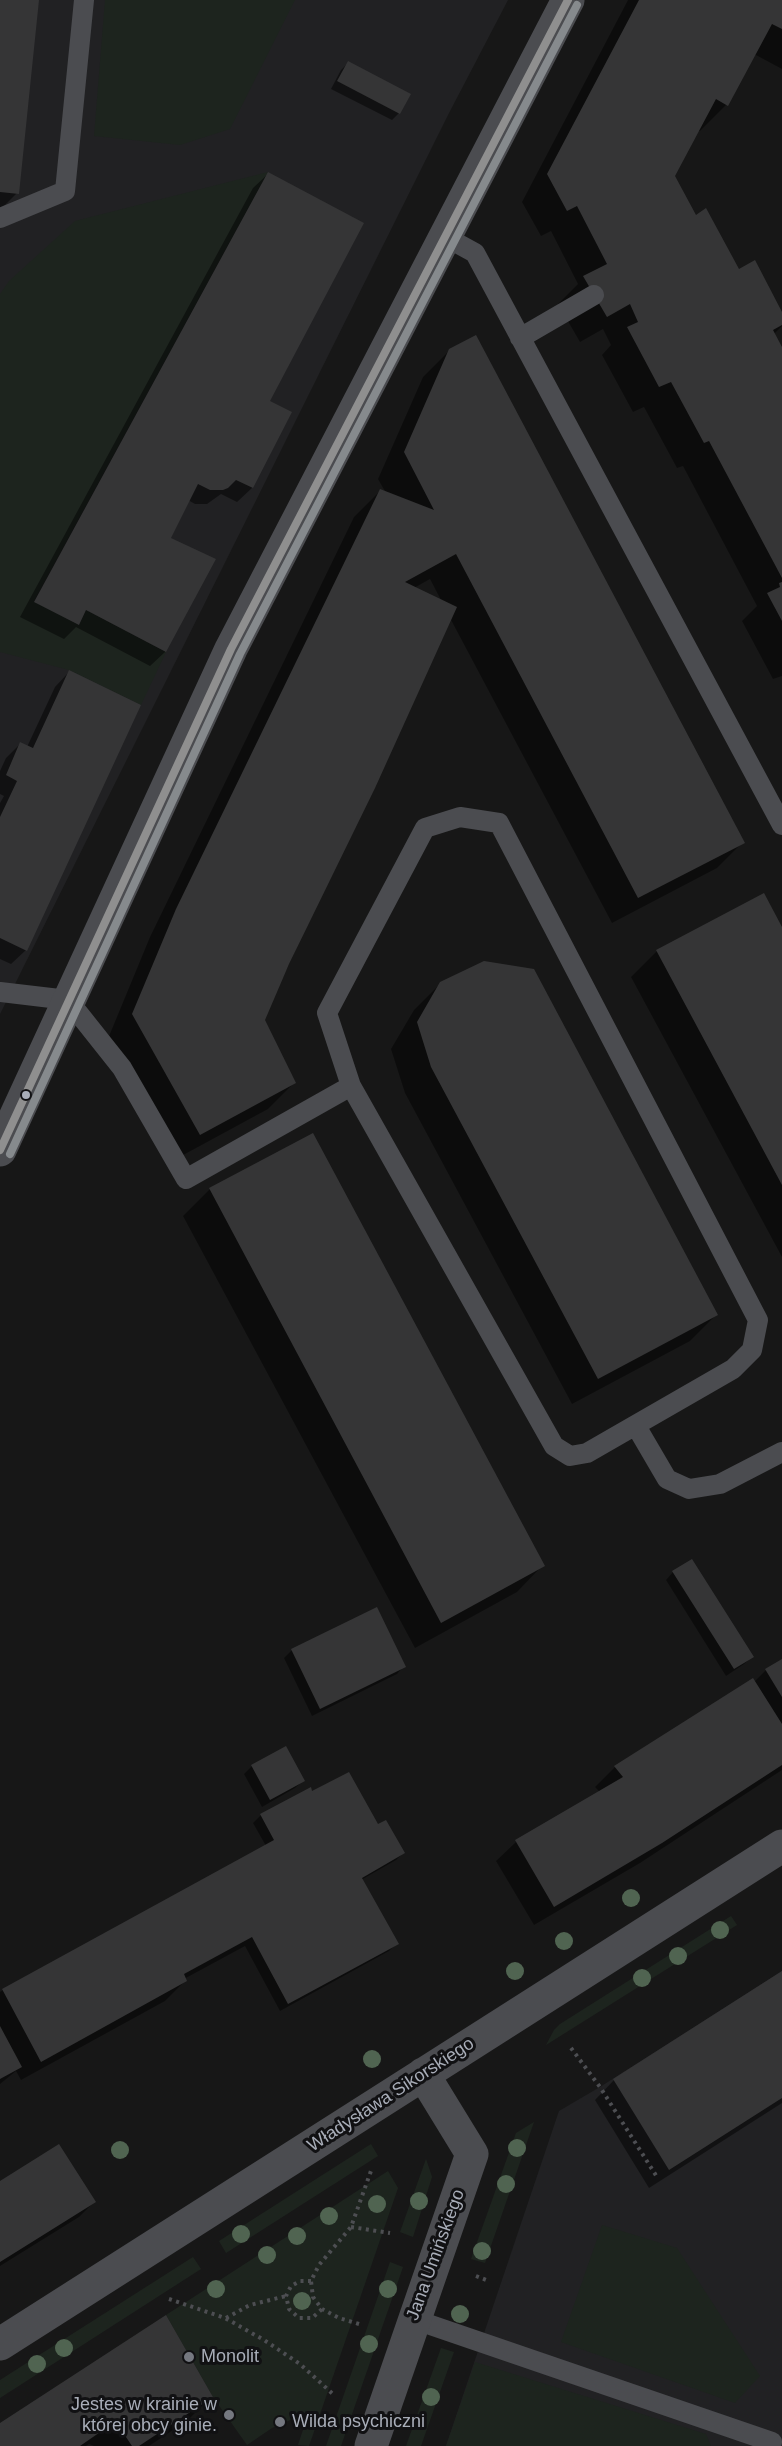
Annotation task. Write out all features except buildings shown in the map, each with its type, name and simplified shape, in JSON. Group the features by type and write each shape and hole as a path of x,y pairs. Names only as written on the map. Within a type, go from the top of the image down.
{"street":[{"path":"0,1150 231,649 568,0"},
{"name":"Władysława Sikorskiego","path":"0,2344 782,1846"},
{"name":"Jana Umińskiego","path":"371,2446 413,2319 472,2154 423,2074"}],"lane":[{"path":"0,218 65,191 84,0"},
{"path":"444,236 475,253 782,825"},
{"path":"520,338 594,295"},
{"path":"460,817 499,823 758,1320 752,1350 733,1369 587,1453 570,1455 554,1446 351,1086 327,1013 425,828 460,817"},
{"path":"0,992 69,1000 122,1068 186,1179 351,1086"},
{"path":"636,1426 667,1479 689,1489 720,1484 782,1452"},
{"path":"413,2319 772,2442"}],"path":[{"path":"571,2048 600,2087 657,2177"},
{"path":"359,2324 339,2318 322,2309 313,2297 311,2281 319,2265 351,2227 372,2168"},
{"path":"351,2227 390,2233"},
{"path":"311,2281 300,2281 291,2286 286,2296 289,2309 299,2318 312,2318 322,2309"},
{"path":"225,2318 250,2305 286,2296"},
{"path":"169,2300 225,2318 264,2340 300,2364 334,2395"}],"shaded area":[{"path":"0,0 508,0 449,113 0,1014"},
{"path":"105,0 295,0 230,129 180,145 94,136"},
{"path":"268,172 34,601 79,625 86,610 166,652 141,705 69,670 0,652 0,294 9,281 75,221"},
{"path":"731,1916 737,1925 546,2045 560,2024"},
{"path":"782,1971 782,2446 446,2446 559,2111"},
{"path":"534,2122 485,2263 471,2259 516,2133"},
{"path":"371,2144 378,2156 226,2253 219,2241"},
{"path":"426,2159 432,2177 413,2237 400,2232"},
{"path":"388,2171 398,2188 309,2446 298,2445 309,2412 272,2428 247,2445 213,2397 166,2315"},
{"path":"602,2225 677,2248 760,2376 735,2403 561,2342"},
{"path":"193,2257 201,2269 0,2398 0,2380"},
{"path":"390,2262 403,2267 341,2446 326,2446"},
{"path":"441,2348 454,2352 421,2446 406,2446"},
{"path":"475,2362 706,2434 711,2446 446,2446"}],"transit line":[{"path":"0,1150 231,649 568,0"},
{"path":"10,1154 240,654 577,5"}],"place":[{"name":"Monolit","path":"189,2357"},
{"name":"Jestes w krainie w której obcy ginie.","path":"229,2415"},
{"name":"Wilda psychiczni","path":"280,2422"}]}
